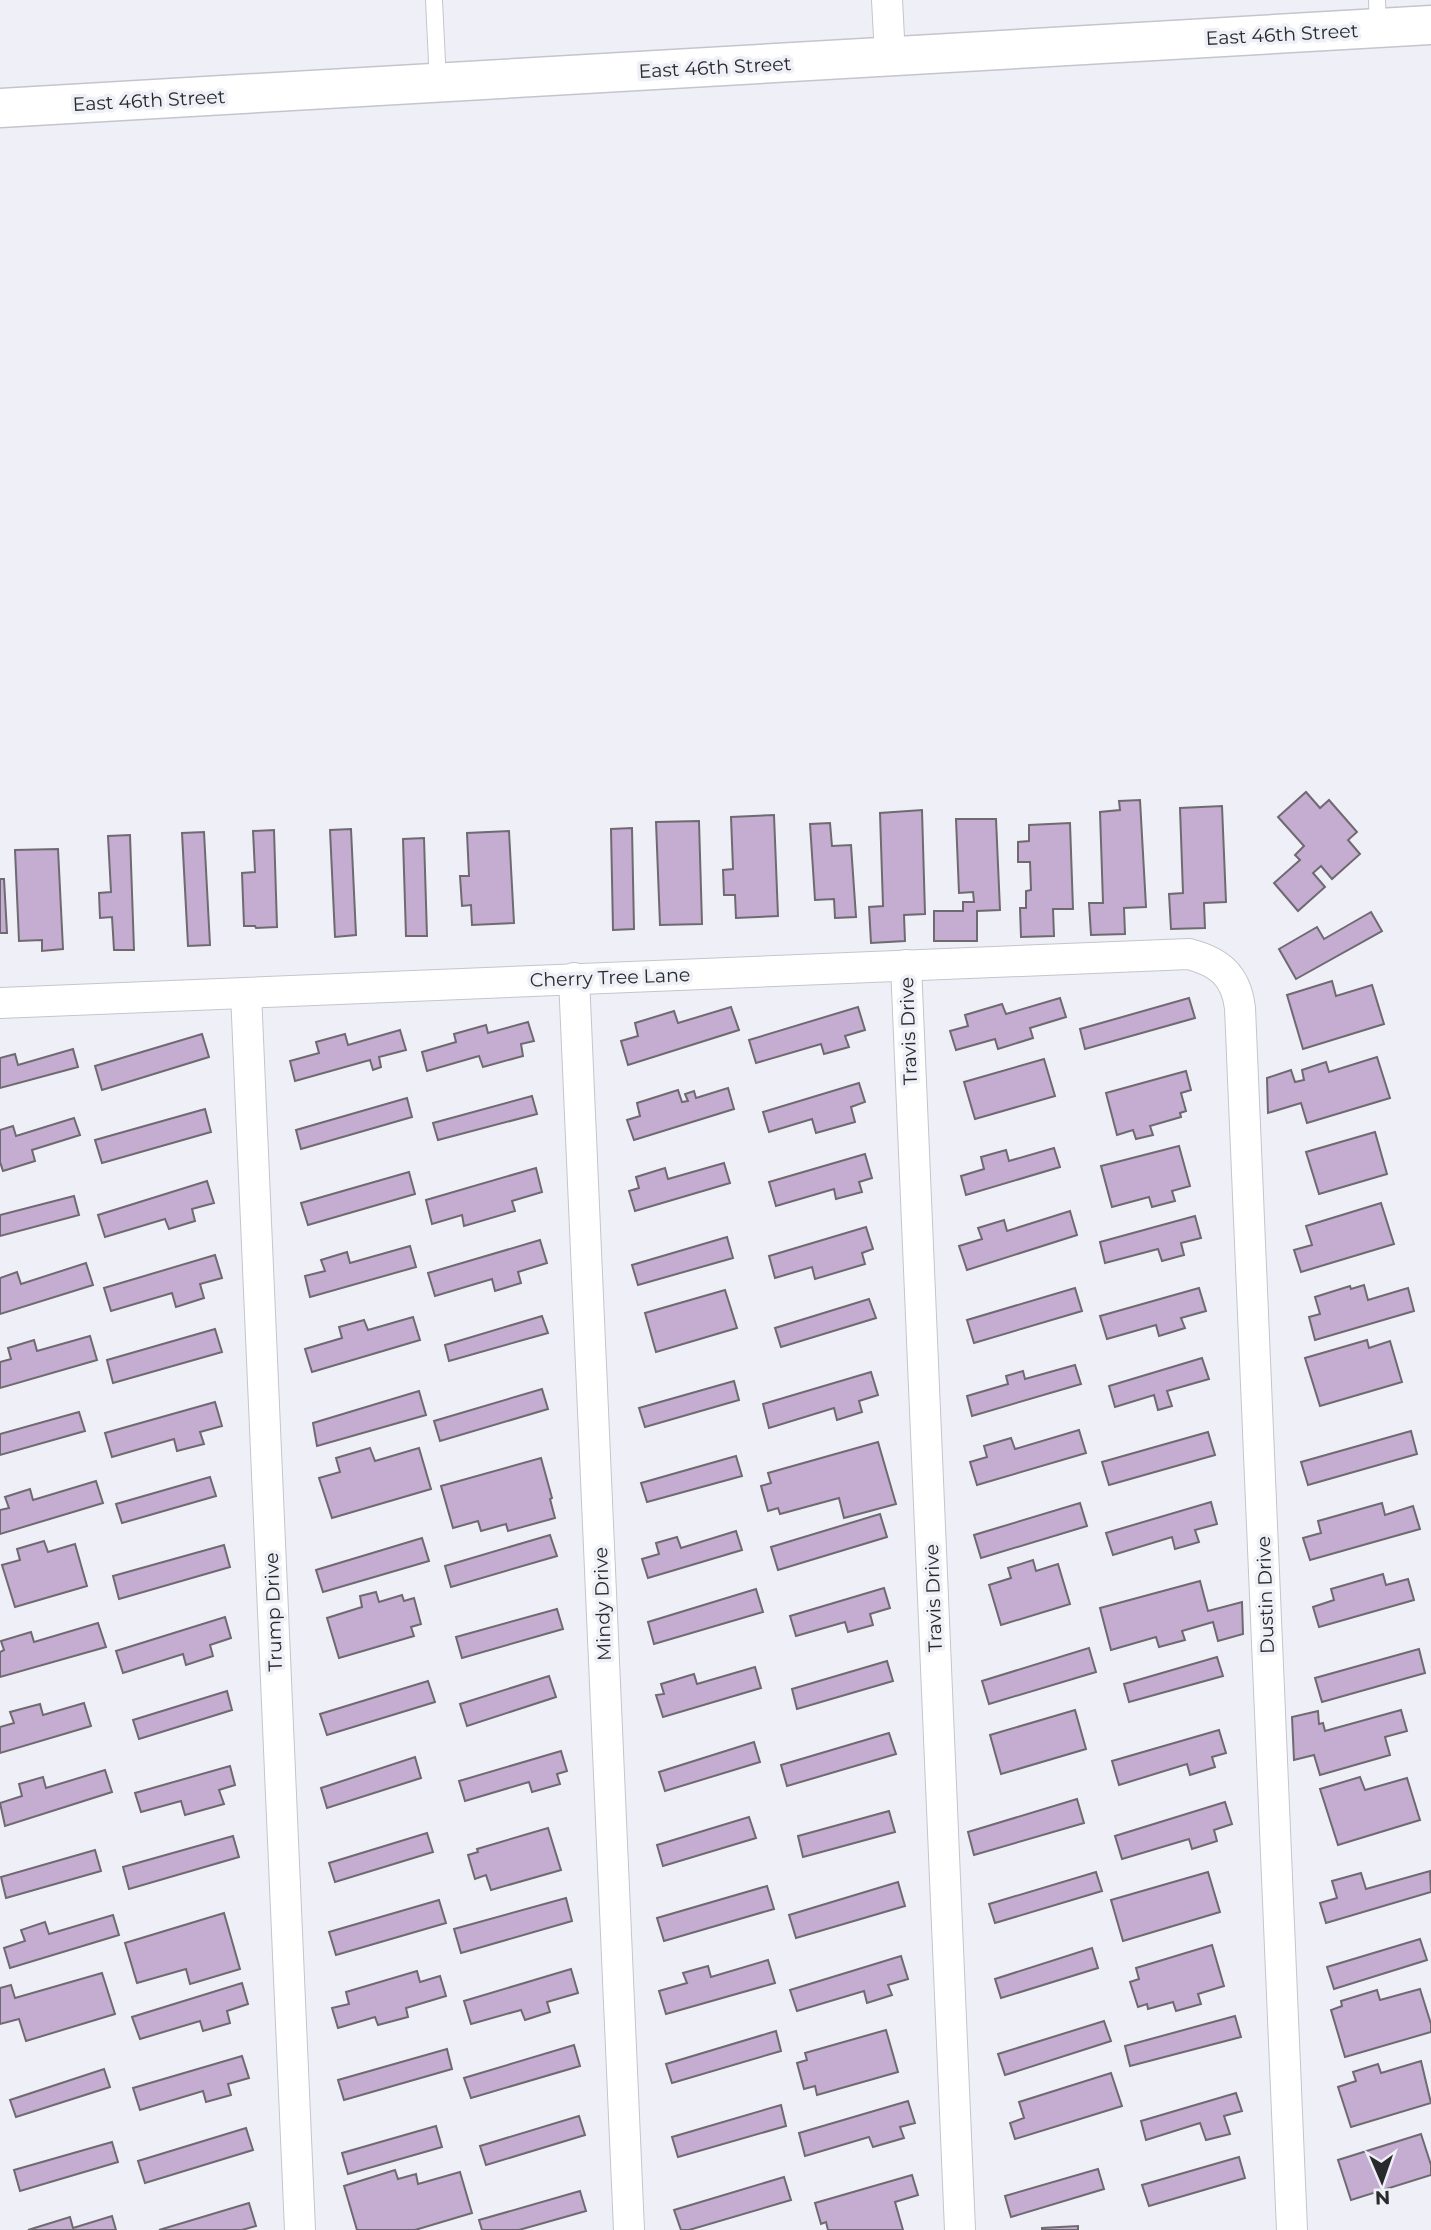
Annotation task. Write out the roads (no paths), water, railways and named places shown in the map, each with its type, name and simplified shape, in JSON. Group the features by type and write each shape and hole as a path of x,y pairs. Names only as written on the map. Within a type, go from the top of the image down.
{"street":[{"path":"887,0 890,57"},
{"name":"East 46th Street","path":"0,108 890,57 1378,14 1431,25"},
{"name":"Cherry Tree Lane","path":"0,1003 1189,954 1219,965"},
{"name":"Travis Drive","path":"906,965 960,2230"},
{"name":"Dustin Drive","path":"1219,965 1233,984 1240,1008 1292,2230"},
{"name":"Mindy Drive","path":"574,978 629,2230"},
{"name":"Trump Drive","path":"246,993 300,2230"}],"lane":[{"path":"434,0 438,83"}]}
